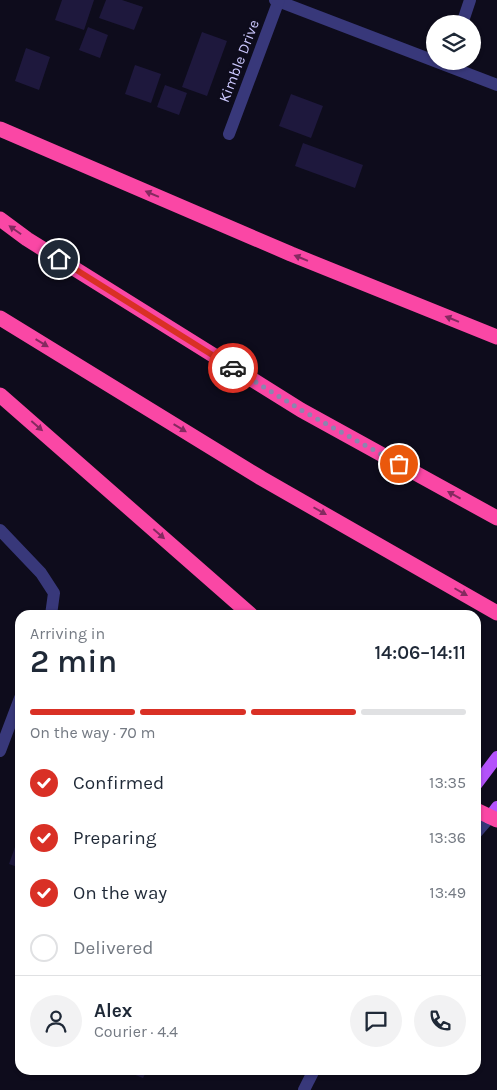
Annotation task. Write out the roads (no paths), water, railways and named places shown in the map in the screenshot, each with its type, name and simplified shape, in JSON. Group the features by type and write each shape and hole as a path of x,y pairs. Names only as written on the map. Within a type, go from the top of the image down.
{"highway":[{"path":"0,129 291,254 497,337"},
{"path":"0,219 27,239 301,410 497,518"},
{"path":"0,318 261,478 497,613"},
{"path":"0,395 245,610"}],"main road":[{"path":"481,778 497,757"}],"street":[{"path":"278,0 426,56"},
{"name":"Kimble Drive","path":"230,134 278,0"},
{"path":"465,15 470,0"},
{"path":"461,70 497,85"},
{"path":"0,530 42,572 54,593 52,610"},
{"path":"0,750 15,711"},
{"path":"481,826 490,814"},
{"path":"304,1090 312,1075"}]}
